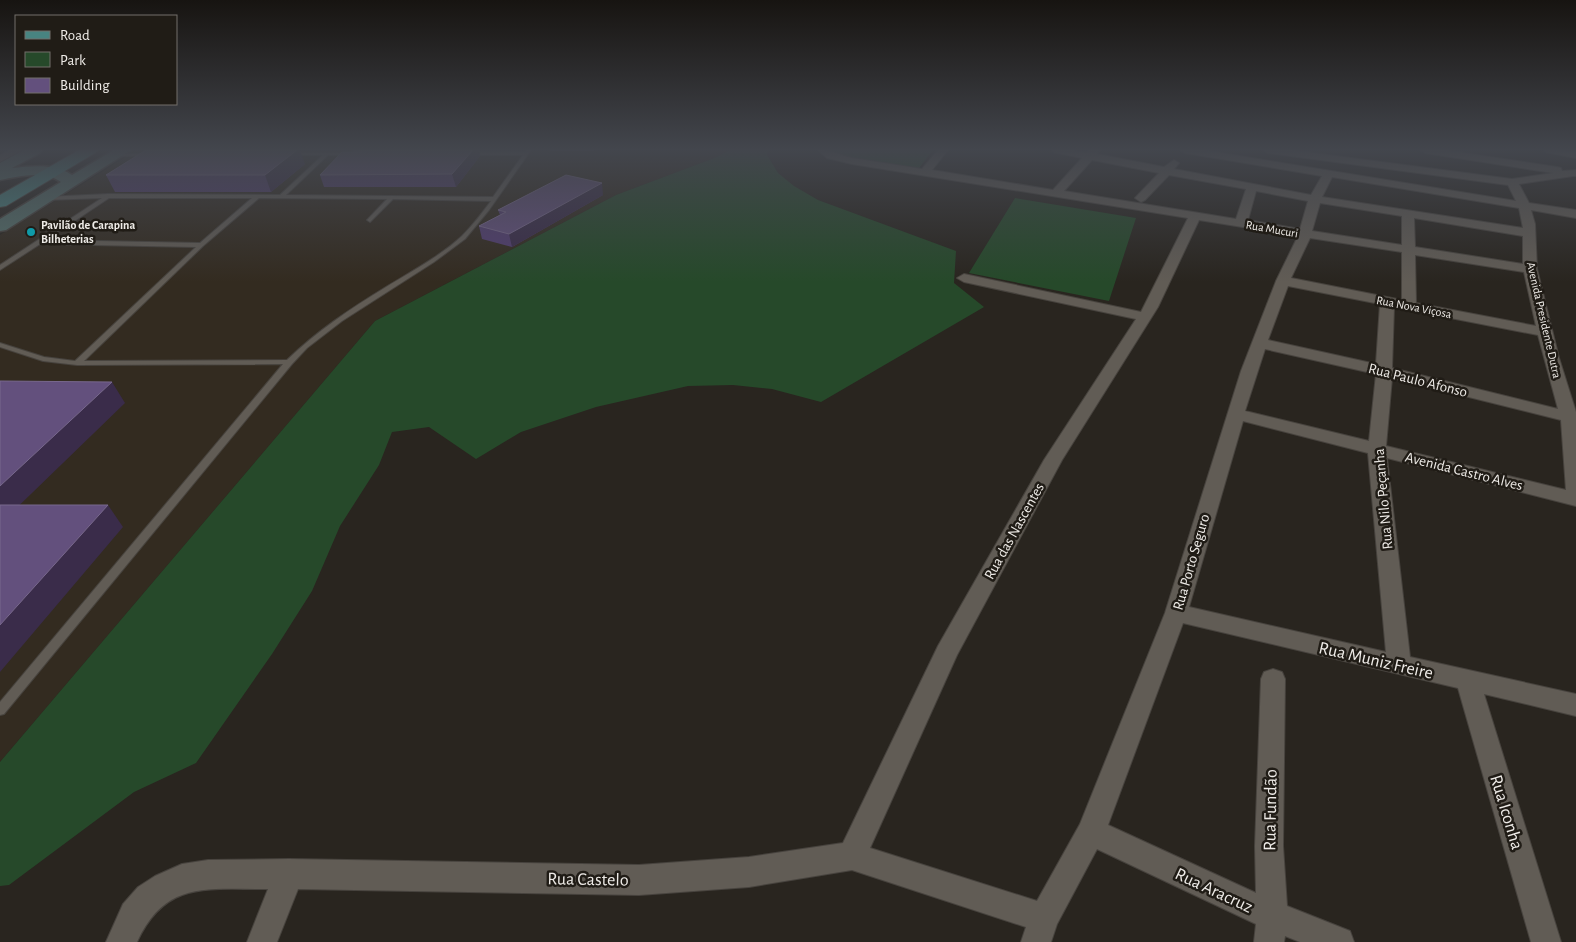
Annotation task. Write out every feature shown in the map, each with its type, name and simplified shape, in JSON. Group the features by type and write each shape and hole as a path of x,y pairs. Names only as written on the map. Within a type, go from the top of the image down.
{"main road":[{"path":"0,202 14,194"}],"street":[{"path":"0,226 53,194"},
{"name":"Rua Mucuri","path":"1068,194 1530,269"},
{"path":"1141,198 1145,194"},
{"path":"1241,223 1250,194"},
{"path":"1289,194 1408,215 1528,233"},
{"name":"Rua Porto Seguro","path":"1040,930 1091,832 1176,613 1259,343 1283,281 1306,234 1318,194"},
{"path":"1450,194 1576,214"},
{"name":"Avenida Presidente Dutra","path":"1518,194 1524,206 1528,224 1530,269 1545,332 1572,418 1576,491"},
{"path":"1408,215 1409,306"},
{"name":"Rua das Nascentes","path":"852,856 946,653 1053,460 1145,317 1195,216"},
{"path":"964,278 1145,317"},
{"name":"Rua Nova Viçosa","path":"1283,281 1545,332"},
{"name":"Rua Nilo Peçanha","path":"1387,302 1384,371 1377,449 1399,665"},
{"name":"Rua Paulo Afonso","path":"1259,343 1384,371 1572,418"},
{"name":"Avenida Castro Alves","path":"1236,414 1576,499"},
{"name":"Rua Muniz Freire","path":"1176,613 1468,682 1576,705"},
{"name":"Rua Fundão","path":"1271,929 1268,846 1273,678"},
{"name":"Rua Iconha","path":"1468,682 1546,942"},
{"name":"Rua Aracruz","path":"1091,832 1271,929 1339,942"},
{"name":"Rua Castelo","path":"134,914 149,898 165,886 182,879 208,875 290,874 640,880 749,872 852,856 1040,930"},
{"path":"262,942 290,874"},
{"path":"121,942 134,914"}],"lane":[{"path":"0,710 306,344 334,323 406,279 462,239 479,221 499,194"},
{"path":"0,268 108,196"},
{"path":"46,198 282,196 495,199"},
{"path":"77,363 201,245 257,197"},
{"path":"370,220 392,197"},
{"path":"39,242 201,245"},
{"path":"0,344 43,358 77,363 289,362"}],"shaded area":[{"path":"66,194 619,194 375,321 0,762 0,235"}],"green space":[{"path":"808,194 818,200 956,251 954,283 984,307 821,402 772,389 733,385 688,386 596,407 521,432 476,459 429,427 392,432 379,465 340,526 312,591 272,654 196,763 134,792 9,885 0,886 0,762 375,321 616,195"},
{"path":"1015,198 1136,218 1109,301 969,273"}],"building":[{"path":"529,194 582,194 509,234 479,226 506,212 498,210"},
{"path":"0,381 112,382 0,486"},
{"path":"0,505 108,505 0,625"}],"place":[{"name":"Pavilão de Carapina Bilheterias","path":"31,232"}]}
